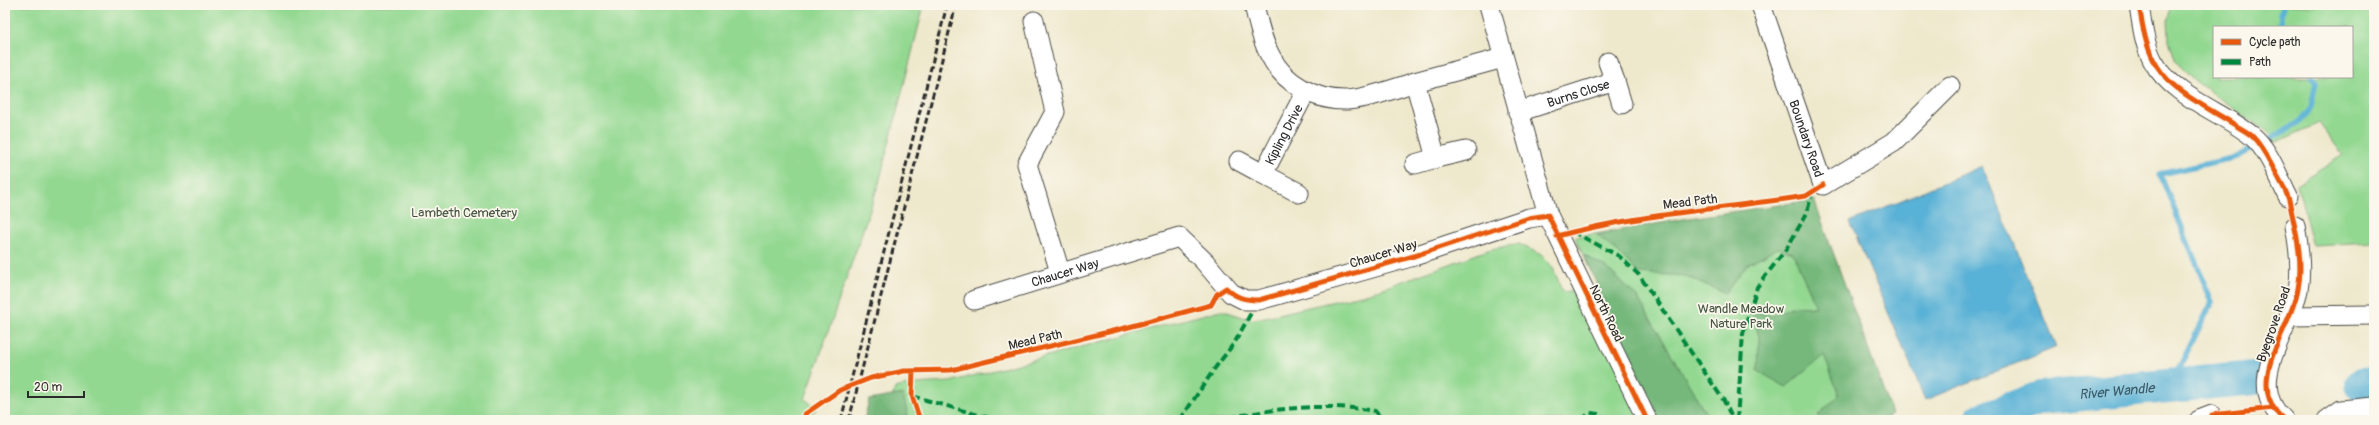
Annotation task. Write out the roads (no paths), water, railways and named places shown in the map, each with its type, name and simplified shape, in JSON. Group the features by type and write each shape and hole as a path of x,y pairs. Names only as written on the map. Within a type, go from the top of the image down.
{"street":[{"name":"Kipling Drive","path":"1254,5 1271,58 1285,77 1306,91 1327,98 1346,100 1503,58"},
{"name":"North Road","path":"1489,5 1548,215 1647,420"},
{"name":"Boundary Road","path":"1761,5 1824,185 1894,142 1950,86"},
{"path":"2139,5 2146,42 2154,61 2162,74 2178,88 2253,137 2266,154 2288,196"},
{"path":"1034,21 1055,112 1027,164 1060,272"},
{"path":"1608,62 1615,81"},
{"name":"Burns Close","path":"1518,112 1615,81 1622,104"},
{"path":"1415,82 1436,158"},
{"name":"Kipling Drive","path":"1238,161 1263,174 1306,91"},
{"path":"1415,164 1466,151"},
{"path":"1263,174 1300,193"},
{"name":"Chaucer Way","path":"974,300 1060,272 1179,237 1204,261 1235,296 1245,300 1259,300 1414,256 1530,218 1548,215"},
{"name":"Byegrove Road","path":"2284,420 2273,408 2269,400 2267,383 2271,360 2290,316 2298,289 2300,265 2295,226"},
{"path":"2290,316 2374,314"},
{"path":"2327,420 2341,410 2374,407"}],"water":[{"path":"1982,166 2057,347 1925,400 1850,222"}],"waterway":[{"path":"2281,26 2281,14 2285,5"},
{"path":"2171,384 2212,302 2160,174 2237,157 2282,133 2300,121 2311,107 2316,83 2313,78"},
{"name":"River Wandle","path":"1981,420 2040,398 2255,378"},
{"name":"River Wandle","path":"2362,385 2374,384"}],"railway":[{"path":"841,420 947,5"},
{"path":"849,420 956,5"}],"park label":[{"name":"Lambeth Cemetery","path":"464,212"},
{"name":"Wandle Meadow Nature Park","path":"1741,316"}]}
